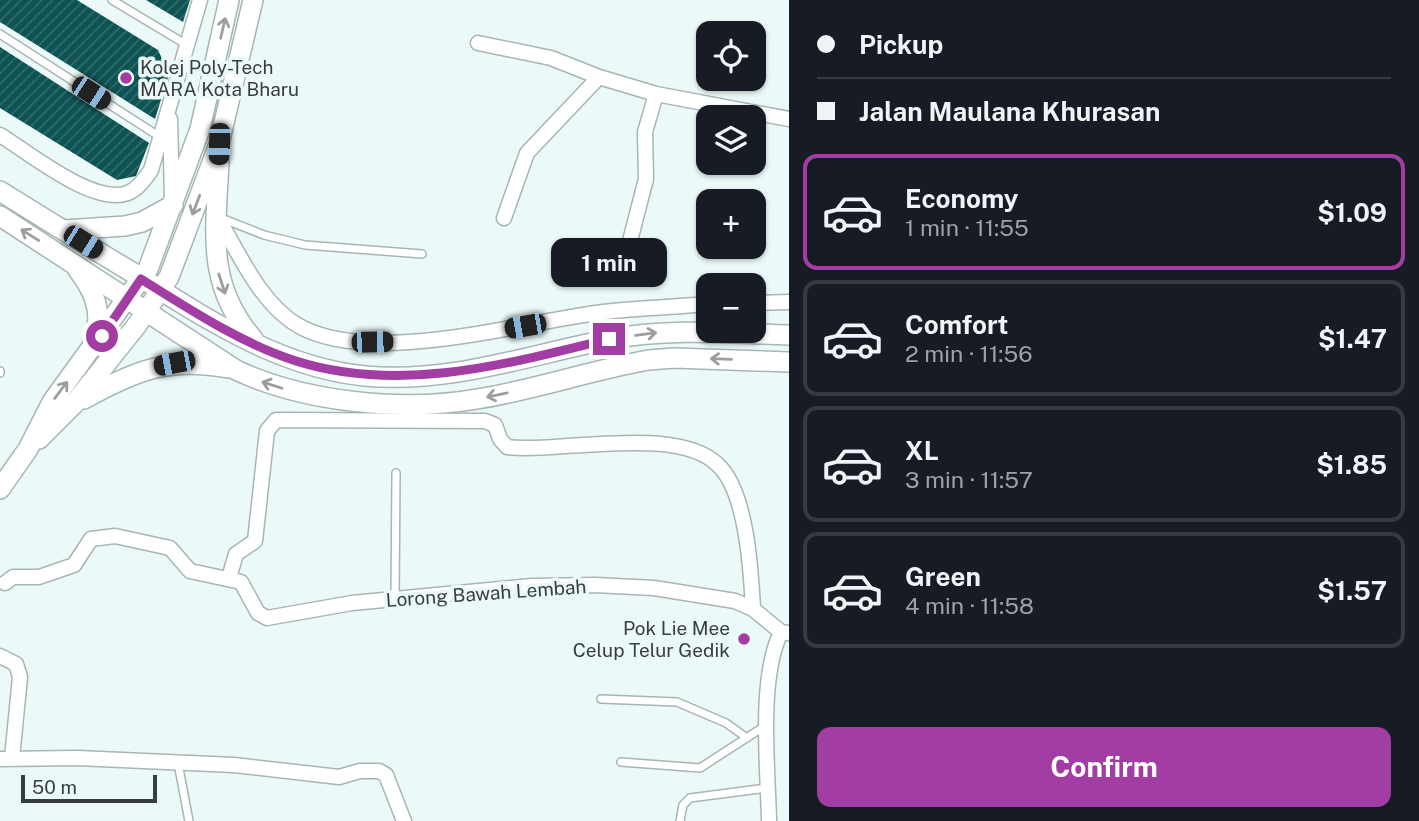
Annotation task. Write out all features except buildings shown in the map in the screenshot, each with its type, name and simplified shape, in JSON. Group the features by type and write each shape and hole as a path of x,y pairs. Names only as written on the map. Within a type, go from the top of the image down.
{"street":[{"path":"0,135 89,190 110,196 128,193 141,184 151,170 200,0"},
{"path":"0,489 28,449 52,402 88,356 141,279 173,205 200,129 229,0"},
{"path":"28,449 74,404 148,309 169,277 219,144 253,0"},
{"path":"478,43 551,58 598,77 656,94 789,119"},
{"path":"504,218 527,153 598,77"},
{"path":"623,268 646,178 645,132 656,94"},
{"path":"169,107 173,205"},
{"path":"219,144 215,251 219,279 229,306 259,346"},
{"path":"0,191 141,279 259,346 329,370 397,377 489,367 609,339 657,332 789,335"},
{"path":"64,230 125,226 142,222 173,205"},
{"path":"0,216 148,309 236,370"},
{"path":"217,216 273,303 299,326 334,338 372,342 475,336 601,313 696,305"},
{"path":"70,260 88,284 98,311 99,324 88,356"},
{"path":"766,303 789,302"},
{"path":"74,404 120,379 149,368 174,363 201,363 236,370 294,392 392,403 474,400 616,366 674,358 789,362"},
{"path":"5,583 13,577 38,577 74,565 87,543 103,535 166,547 174,551 190,571 229,578 236,555 251,545 256,536 267,431 271,422 281,419 316,418 485,421 495,425 500,439 508,447 654,443 703,454 719,465 733,488 746,538 753,609"},
{"name":"Lorong Bawah Lembah","path":"229,578 244,586 258,613 267,618 352,603 532,586 595,584 705,594 735,601 753,609 785,633"},
{"path":"769,821 770,661 785,633"},
{"path":"0,656 16,664 20,677 6,759 234,765 339,777 360,771 379,771 386,775 404,821"}],"lane":[{"path":"112,0 188,45"},
{"path":"0,34 160,137"},
{"path":"217,216 264,235 305,245 422,254"},
{"path":"395,600 396,473"},
{"path":"601,699 677,702 726,723 747,738"},
{"path":"621,762 697,769 768,725"},
{"path":"178,763 189,821"},
{"path":"680,821 683,805 690,798 768,787"}],"place":[{"name":"Kolej Poly-Tech MARA Kota Bharu","path":"126,78"},
{"name":"Pok Lie Mee Celup Telur Gedik","path":"744,639"}],"route":[{"path":"102,336 141,279 259,346 294,361 364,376 397,377 477,369 609,339"}]}
